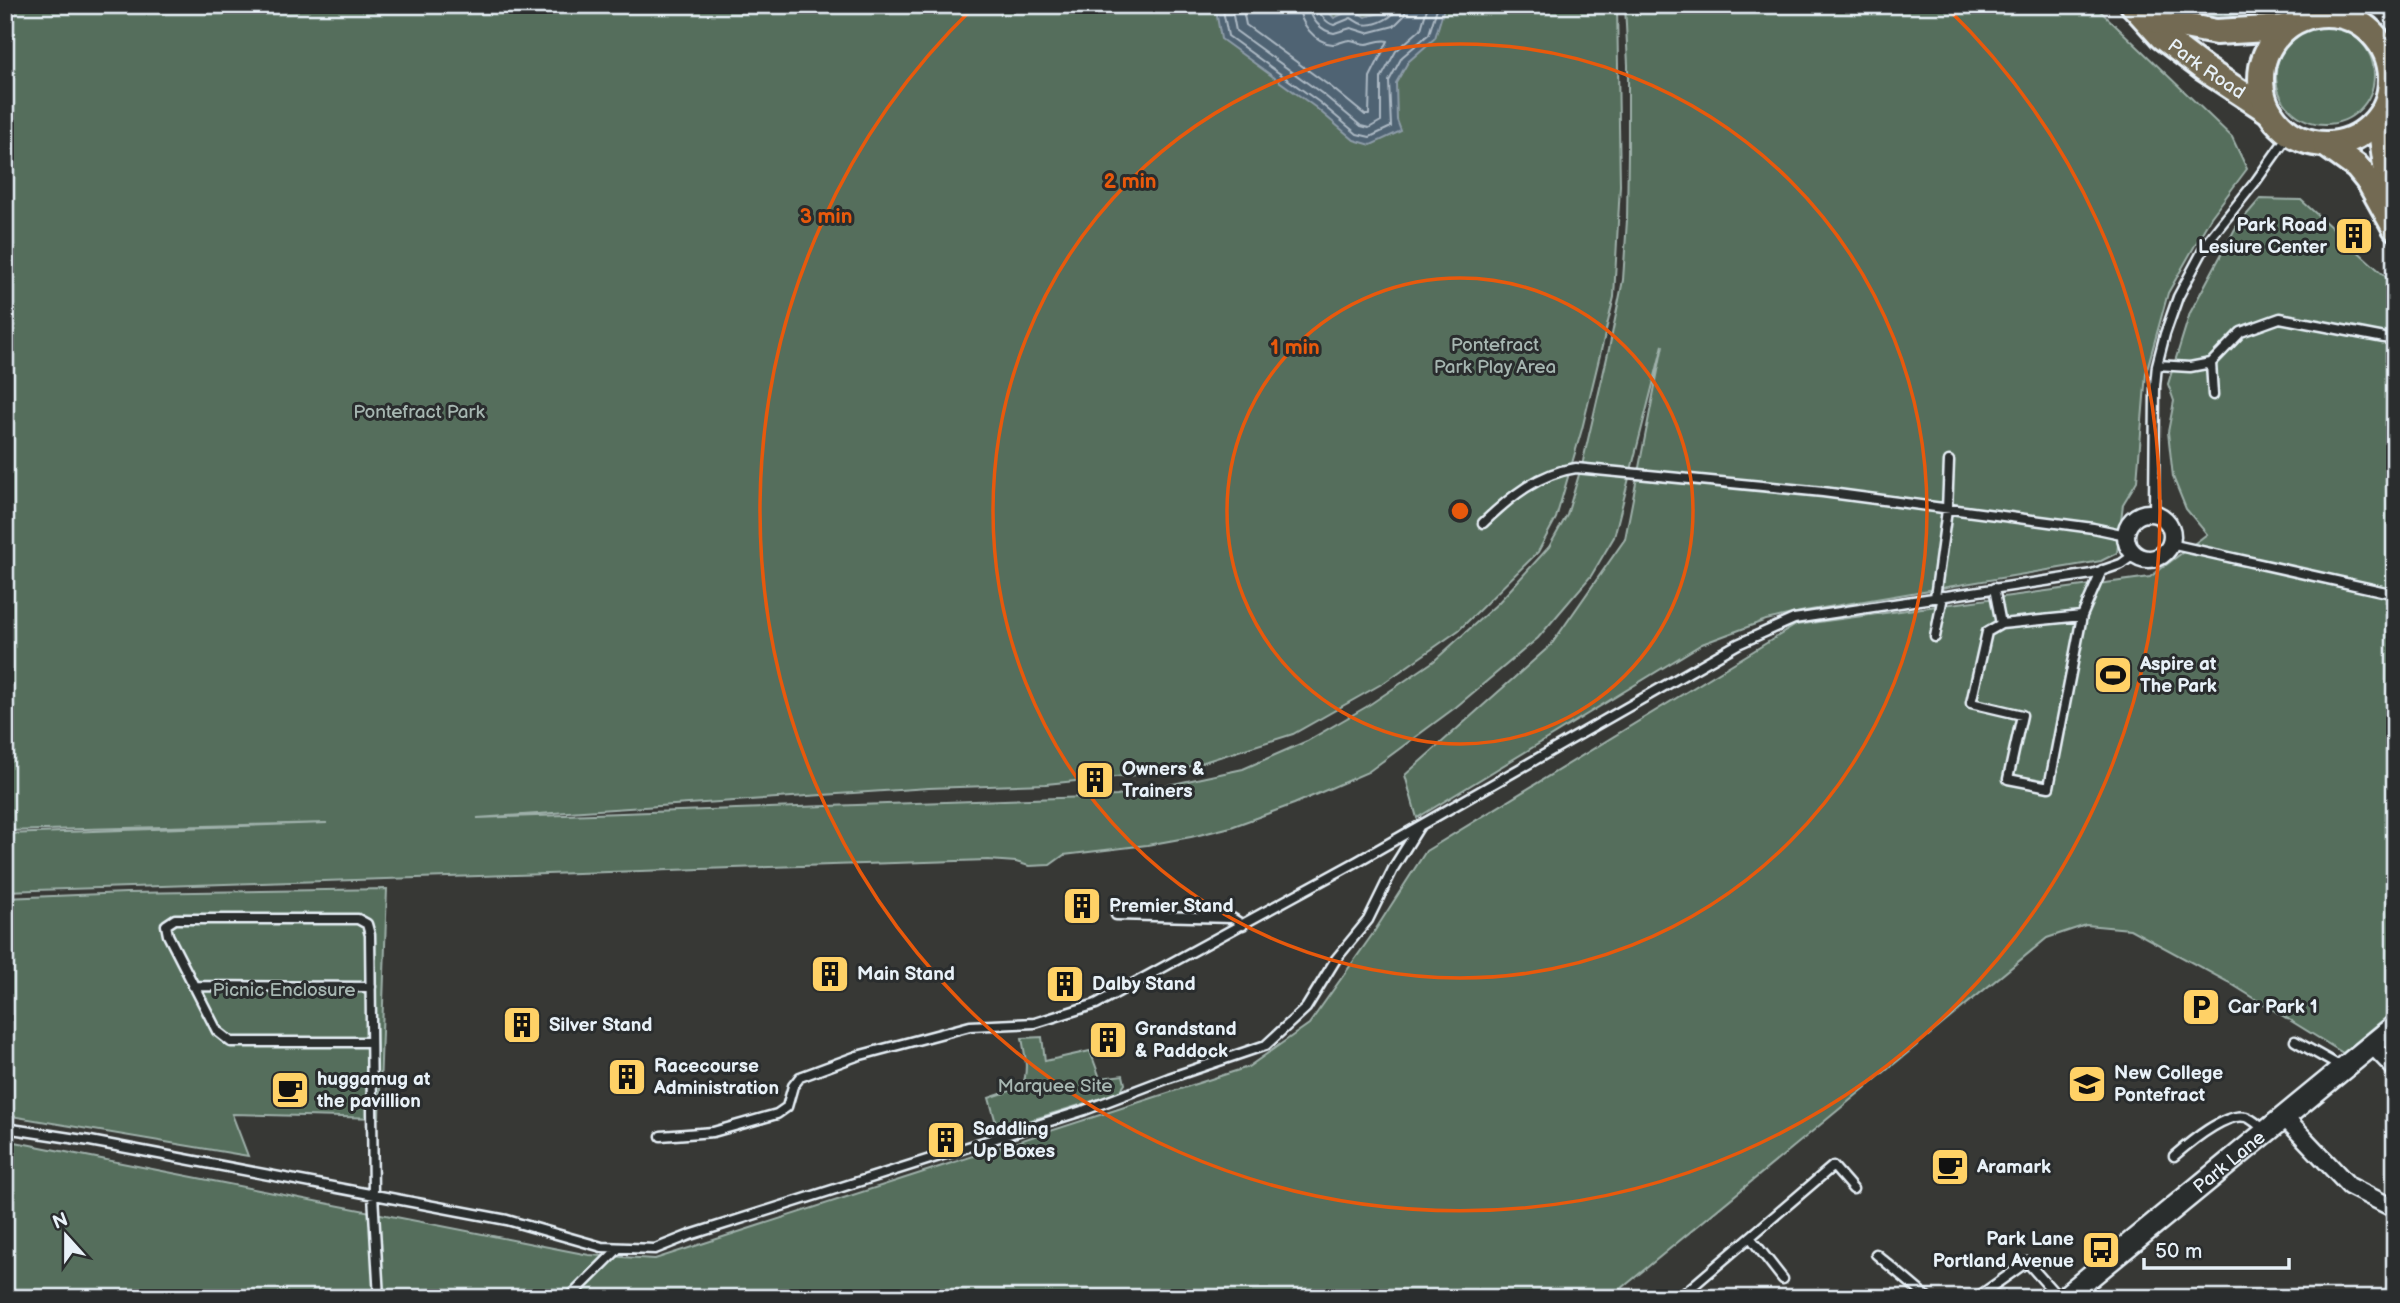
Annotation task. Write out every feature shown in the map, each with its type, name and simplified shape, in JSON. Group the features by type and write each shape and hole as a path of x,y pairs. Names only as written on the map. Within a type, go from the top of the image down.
{"main road":[{"name":"Park Road","path":"2140,12 2216,32 2314,15 2346,17 2358,14 2387,43 2389,95 2382,138 2395,220"},
{"name":"Park Road","path":"2140,12 2162,37 2270,112 2290,133 2325,144 2357,167 2370,183 2395,228"},
{"name":"Park Road","path":"2270,112 2261,83 2262,67 2270,46 2298,18"},
{"path":"2325,144 2358,135 2375,122 2389,95"},
{"name":"Park Lane","path":"2061,1298 2395,1026"}],"street":[{"path":"2154,513 2167,522 2172,537 2166,550 2155,558 2134,554 2126,535 2132,520 2138,515 2154,513"},
{"path":"2372,1045 2395,1069"},
{"path":"2284,1117 2349,1186 2395,1209"}],"lane":[{"path":"2154,513 2153,422 2157,365 2178,297 2208,241 2290,133"},
{"path":"2157,365 2190,367 2211,363 2241,332 2280,318 2395,340"},
{"path":"2211,363 2213,395"},
{"path":"1935,637 1949,461"},
{"path":"1483,523 1503,504 1531,484 1556,470 1576,468 1823,492 2093,528 2126,535"},
{"path":"2170,544 2395,594"},
{"path":"661,1136 713,1132 777,1114 787,1107 793,1086 800,1077 857,1056 951,1030 1000,1023 1035,1023 1096,1004 1243,925 1738,644 1794,619 2102,570 2121,564 2134,554"},
{"path":"2082,616 2001,624 1987,632 1971,703 2022,715 2008,779 2049,787 2082,616 2102,570"},
{"path":"1994,588 2001,624"},
{"path":"5,1128 508,1220 602,1247 655,1249 690,1234 1085,1110 1266,1045 1306,1008 1336,959 1368,920 1394,867 1421,825"},
{"path":"1116,915 1232,918 1243,925"},
{"path":"371,1042 231,1042 216,1031 167,934 166,925 175,919 358,919 367,925 370,935 373,1195 379,1298"},
{"path":"193,986 371,987"},
{"path":"2295,1041 2344,1069"},
{"path":"2174,1156 2195,1138 2234,1116 2249,1117 2267,1132"},
{"path":"1679,1298 1833,1167 1853,1189"},
{"path":"1750,1237 1783,1279"},
{"path":"569,1298 619,1248"},
{"path":"1876,1254 1928,1298"},
{"path":"1976,1298 2027,1262 2061,1298"}],"green space":[{"name":"Pontefract Park","path":"5,5 1617,5 1620,185 1614,297 1582,429 1556,518 1538,552 1459,630 1385,682 1293,734 1175,771 1046,784 929,788 477,818 1117,796 1243,769 1307,741 1366,707 1434,661 1498,603 1549,547 1567,515 1583,461 1623,280 1628,152 1625,5 2094,5 2232,137 2247,169 2211,217 2168,293 2146,373 2137,481 2123,504 2117,553 2101,561 1805,611 1766,620 1702,644 1417,818 1405,775 1551,645 1625,539 1663,345 1614,537 1591,576 1538,638 1456,707 1368,772 1294,804 1231,827 1147,845 1064,855 1050,865 1029,866 988,860 5,891 5,834 327,823 5,831"},
{"path":"2176,5 2268,5 2222,16 2198,13"},
{"path":"2325,26 2344,30 2359,41 2370,56 2374,75 2370,94 2359,109 2344,120 2325,124 2306,120 2291,109 2280,94 2276,75 2280,56 2291,41 2306,30"},
{"path":"2260,199 2301,200 2395,285 2395,1010 2343,1053 2228,982 2130,929 2086,925 2047,938 1610,1298 5,1298 5,1140 589,1255 655,1259 1248,1067 1309,1024 1372,935 1426,851 1796,625 2150,577 2207,534 2186,509 2173,477 2168,432 2174,401 2168,384 2190,313 2236,227"},
{"name":"Picnic Enclosure","path":"387,889 379,1118 232,1114 248,1156 5,1115 5,898 126,893"},
{"name":"Marquee Site","path":"1042,1037 1045,1061 1090,1051 1100,1078 1123,1075 1125,1084 1119,1093 998,1130 989,1098 1022,1087 1026,1069 1022,1038"}],"water":[{"path":"1215,5 1323,5 1334,18 1353,9 1365,17 1387,11 1394,5 1445,5 1435,38 1408,62 1396,83 1397,120 1401,131 1371,145 1354,140 1315,107 1221,39"}],"place":[{"name":"Park Road Lesiure Center","path":"2354,236"},
{"name":"Aspire at The Park","path":"2113,675"},
{"name":"Owners & Trainers","path":"1095,780"},
{"name":"Premier Stand","path":"1082,906"},
{"name":"Main Stand","path":"830,974"},
{"name":"Dalby Stand","path":"1065,984"},
{"name":"Car Park 1","path":"2201,1007"},
{"name":"Silver Stand","path":"522,1025"},
{"name":"Grandstand & Paddock","path":"1108,1040"},
{"name":"Racecourse Administration","path":"627,1077"},
{"name":"New College Pontefract","path":"2087,1084"},
{"name":"huggamug at the pavillion","path":"290,1090"},
{"name":"Saddling Up Boxes","path":"946,1140"},
{"name":"Aramark","path":"1950,1167"},
{"name":"Park Lane Portland Avenue","path":"2101,1250"}],"park label":[{"name":"Pontefract Park Play Area","path":"1495,356"}]}
